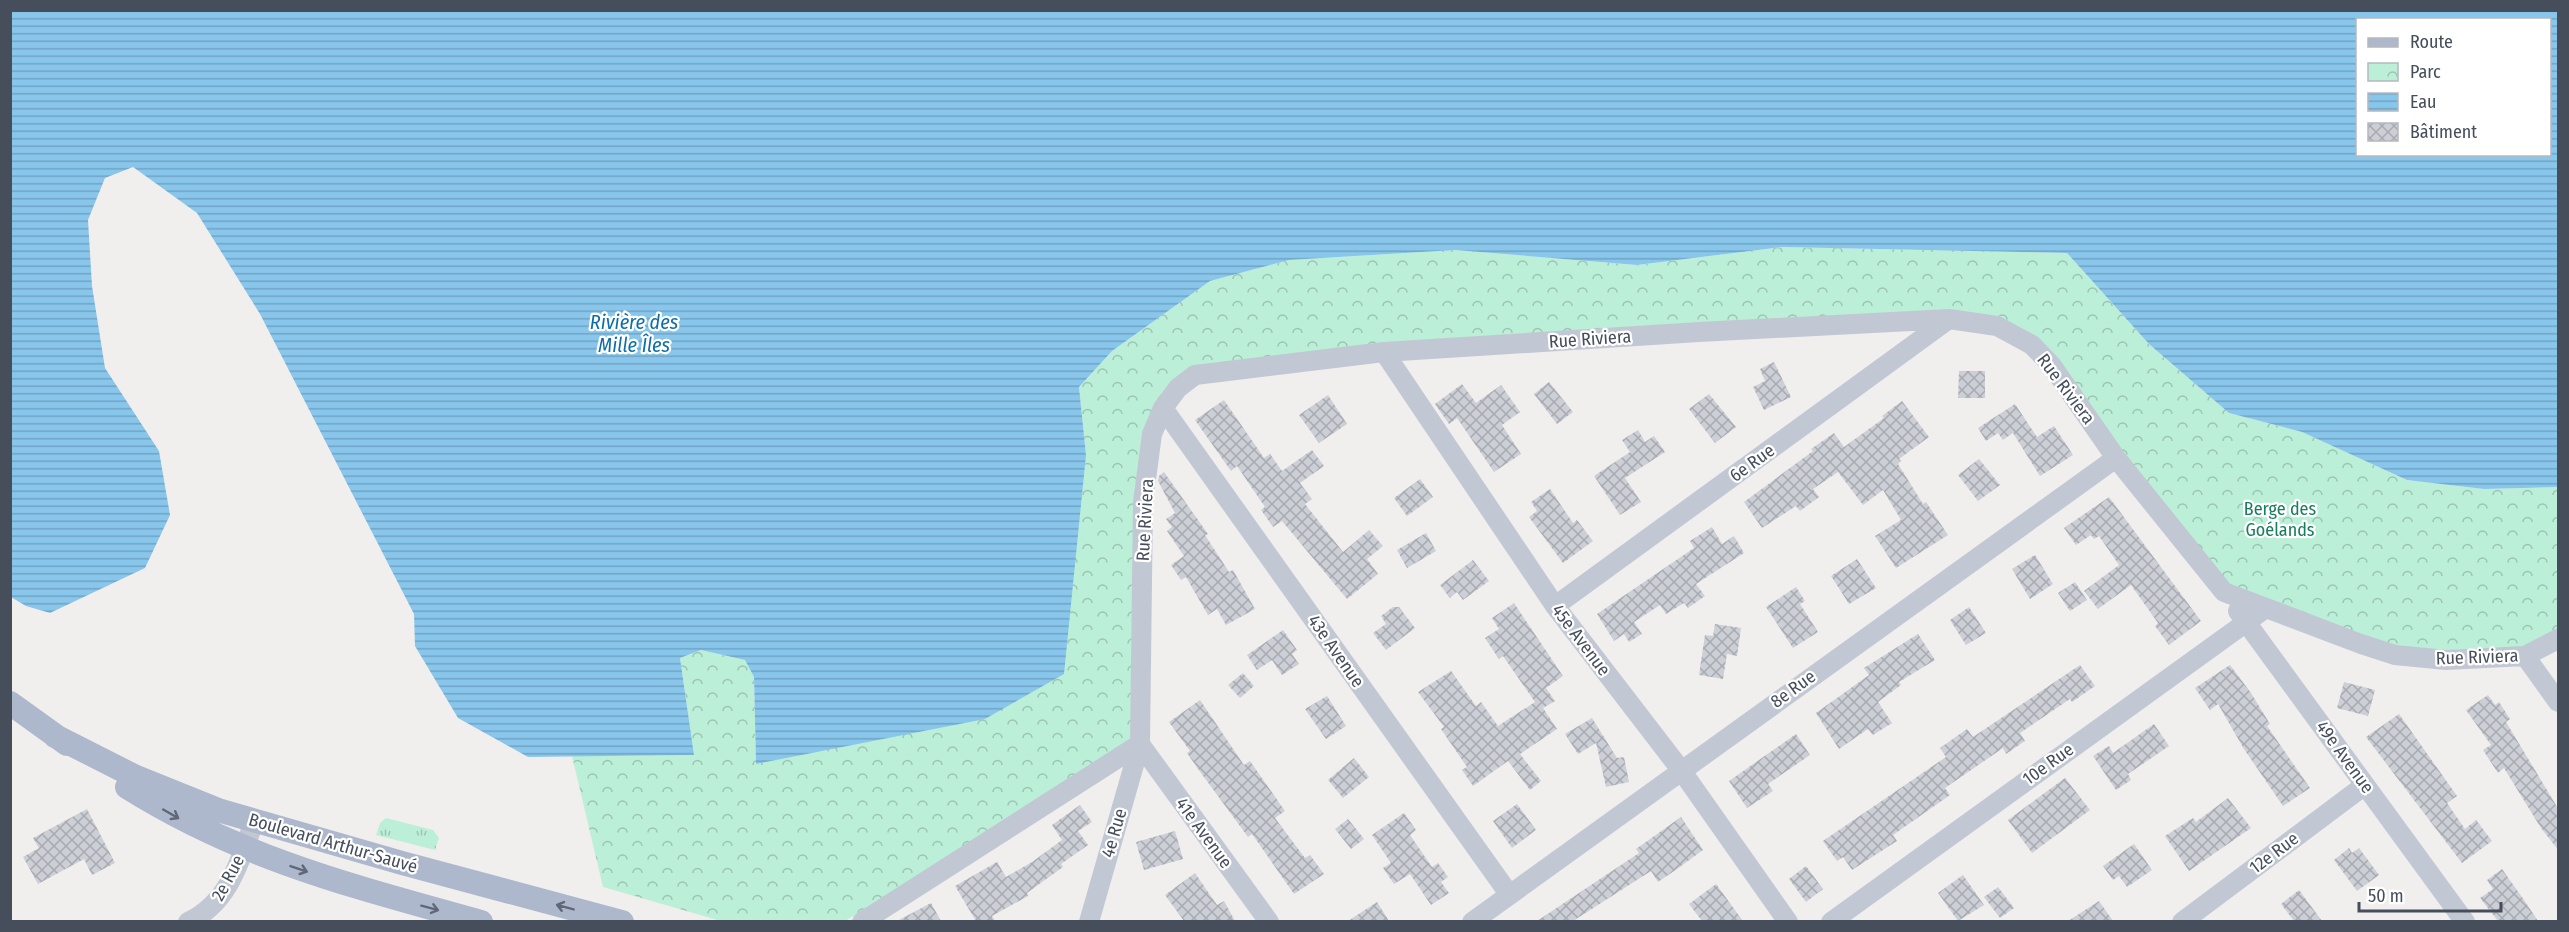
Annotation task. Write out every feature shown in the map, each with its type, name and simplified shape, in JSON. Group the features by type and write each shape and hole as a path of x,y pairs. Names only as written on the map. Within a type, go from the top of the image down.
{"main road":[{"name":"Boulevard Arthur-Sauvé","path":"10,703 149,801 198,828 244,849 323,878 481,921"},
{"name":"Boulevard Arthur-Sauvé","path":"55,736 159,788 254,821 622,921"}],"street":[{"name":"Rue Riviera","path":"1140,744 1143,502 1152,434 1163,408 1178,388 1196,375 1384,352 1949,319 1997,326 2032,345 2052,366 2116,458 2224,592 2395,655 2446,660 2525,656 2559,639"},
{"name":"6e Rue","path":"1556,606 1949,319"},
{"name":"45e Avenue","path":"1384,352 1556,606 1681,770 1788,921"},
{"name":"43e Avenue","path":"1163,408 1509,894"},
{"name":"8e Rue","path":"1472,921 2116,458"},
{"name":"49e Avenue","path":"2224,592 2465,921"},
{"name":"10e Rue","path":"1831,921 2266,608"},
{"path":"2525,656 2559,702"},
{"path":"862,921 1140,744"},
{"name":"4e Rue","path":"1089,921 1140,744"},
{"name":"41e Avenue","path":"1140,744 1269,921"},
{"name":"12e Rue","path":"2182,921 2365,785"},
{"name":"2e Rue","path":"188,921 204,914 219,901 232,877 254,821"}],"green space":[{"name":"Berge des Goélands","path":"1782,247 2067,253 2149,344 2229,413 2302,432 2407,480 2484,489 2558,487 2558,639 2525,656 2395,655 2224,592 2116,458 2062,364 2029,337 1957,317 1195,373 1152,434 1140,744 845,921 721,921 603,887 572,756 694,755 680,658 701,650 745,660 754,677 756,764 1086,455 1079,387 1112,351 1210,281 1289,260 1455,250 1637,265"},
{"path":"386,818 433,830 439,838 435,850 376,835 380,823"}],"water":[{"name":"Rivière des Mille Îles","path":"10,11 2558,11 2558,487 2484,489 2407,480 2302,432 2229,413 2149,344 2067,253 1782,247 1637,265 1455,250 1289,260 1210,281 1112,351 1079,387 1086,455 1064,674 985,719 756,764 754,677 745,660 701,650 680,658 694,755 528,757 458,718 415,646 414,614 260,314 197,213 133,167 105,178 88,220 92,286 105,368 159,451 170,515 145,568 50,613 26,606 11,597"}],"building":[{"path":"1774,362 1791,397 1764,410 1753,387 1765,381 1760,369"},
{"path":"1959,371 1985,371 1985,398 1958,398"},
{"path":"1549,382 1573,412 1557,424 1534,394"},
{"path":"1462,384 1476,403 1501,385 1520,412 1502,425 1521,454 1494,472 1457,418 1449,424 1435,404"},
{"path":"1709,394 1736,427 1715,443 1689,409"},
{"path":"1328,395 1347,424 1319,443 1299,415"},
{"path":"1224,400 1264,458 1270,454 1282,471 1312,450 1324,466 1300,483 1312,499 1305,504 1343,552 1369,530 1383,546 1367,559 1378,574 1347,599 1282,521 1273,527 1261,510 1265,507 1237,466 1231,471 1195,420"},
{"path":"1902,401 1929,437 1899,459 1901,461 1898,464 1923,504 1926,502 1948,535 1896,568 1875,536 1901,520 1883,490 1863,505 1838,472 1813,489 1819,497 1800,511 1796,506 1762,528 1744,502 1834,433 1844,447 1884,418 1882,416"},
{"path":"2015,404 2037,437 2054,426 2073,455 2040,476 2013,433 2003,440 1998,433 1986,441 1978,428"},
{"path":"1638,430 1645,442 1654,436 1665,452 1625,478 1641,502 1620,515 1594,476 1630,452 1622,440"},
{"path":"1979,459 2000,485 1978,501 1958,475"},
{"path":"1164,472 1208,534 1205,535 1229,572 1233,570 1255,609 1226,625 1217,609 1208,615 1186,577 1181,580 1171,565 1184,556 1167,531 1172,527 1166,519 1175,513 1158,481 1159,476"},
{"path":"1420,479 1433,497 1407,516 1394,498"},
{"path":"1550,489 1573,523 1577,520 1593,541 1563,563 1529,517 1537,511 1531,502"},
{"path":"2109,497 2201,621 2169,645 2155,626 2158,623 2131,585 2098,609 2084,591 2119,565 2099,536 2094,539 2091,535 2076,545 2064,528"},
{"path":"1712,527 1722,544 1734,536 1744,553 1696,584 1705,596 1688,608 1684,603 1666,614 1660,605 1634,622 1642,634 1629,642 1624,634 1614,641 1597,614 1694,548 1690,541"},
{"path":"1426,533 1436,551 1407,568 1397,550"},
{"path":"2035,555 2053,584 2030,599 2012,569"},
{"path":"1857,559 1876,588 1849,604 1831,576"},
{"path":"1473,560 1489,581 1463,600 1457,592 1450,598 1440,585"},
{"path":"2075,582 2087,600 2070,611 2058,593"},
{"path":"1796,587 1805,601 1800,604 1818,632 1793,648 1766,607"},
{"path":"1514,603 1563,676 1546,688 1555,701 1543,708 1557,729 1520,754 1541,781 1530,790 1508,761 1473,786 1462,770 1467,767 1441,729 1444,727 1418,692 1451,671 1476,706 1481,702 1498,726 1535,702 1503,656 1499,659 1485,638 1499,629 1492,618"},
{"path":"1393,607 1399,607 1415,628 1386,650 1373,633 1386,624 1381,616"},
{"path":"1969,607 1986,633 1966,645 1950,620"},
{"path":"1715,624 1741,628 1737,656 1727,654 1723,679 1699,675 1705,635 1713,636"},
{"path":"1283,630 1297,650 1292,654 1299,664 1282,675 1272,660 1257,670 1247,655"},
{"path":"1918,634 1935,660 1899,682 1901,685 1878,702 1892,723 1873,735 1868,729 1839,749 1816,713 1869,675 1864,668"},
{"path":"2080,665 2095,686 2072,702 2070,699 2020,733 2025,741 2006,754 2003,748 1945,788 1950,795 1893,835 1897,841 1852,870 1843,857 1837,861 1823,841 1946,757 1940,748 1967,729 1973,737"},
{"path":"2230,665 2251,693 2270,724 2267,726 2310,788 2283,806 2244,749 2218,704 2210,710 2195,688"},
{"path":"1243,673 1254,686 1240,698 1228,685"},
{"path":"2344,682 2375,690 2368,716 2337,708"},
{"path":"2488,695 2495,705 2499,702 2510,719 2506,722 2559,810 2559,851 2541,828 2504,768 2498,773 2483,750 2491,745 2466,710"},
{"path":"1327,696 1346,726 1326,739 1305,709"},
{"path":"1200,700 1244,765 1250,761 1285,811 1275,818 1305,858 1310,855 1324,874 1294,894 1252,834 1248,837 1201,773 1187,753 1190,751 1169,722"},
{"path":"2399,714 2457,796 2447,803 2465,829 2476,820 2492,841 2462,863 2366,737"},
{"path":"1592,718 1617,758 1624,757 1629,782 1606,787 1596,743 1578,754 1565,734"},
{"path":"2154,724 2169,746 2128,774 2131,780 2116,790 2093,756 2109,746 2113,753"},
{"path":"1796,734 1810,755 1768,784 1773,791 1747,808 1729,781"},
{"path":"1354,758 1369,777 1343,798 1328,780"},
{"path":"2065,778 2090,810 2032,853 2008,820"},
{"path":"2228,798 2251,828 2189,871 2165,836 2193,818 2196,822"},
{"path":"1517,804 1536,830 1512,848 1493,821"},
{"path":"1080,805 1092,822 1078,831 1088,845 1061,864 1063,867 1027,893 1028,896 992,916 995,921 976,921 955,886 997,862 1006,877 1032,862 1062,840 1052,825"},
{"path":"87,809 115,863 92,875 84,859 38,884 23,857 39,848 33,838"},
{"path":"1404,813 1416,830 1410,835 1432,867 1438,863 1448,877 1441,882 1449,893 1431,905 1410,874 1394,884 1383,868 1391,863 1372,835"},
{"path":"1681,817 1703,850 1677,869 1658,882 1651,871 1573,921 1537,921 1639,853 1636,849"},
{"path":"1348,819 1364,839 1351,849 1335,829"},
{"path":"1175,831 1183,859 1144,870 1136,842"},
{"path":"2134,844 2152,870 2127,887 2119,876 2113,880 2103,866"},
{"path":"2349,848 2352,853 2359,848 2379,875 2357,891 2334,860"},
{"path":"1806,866 1823,889 1806,902 1789,879"},
{"path":"2502,869 2538,921 2498,921 2480,898 2493,889 2487,880"},
{"path":"1195,873 1217,905 1224,901 1235,921 1184,921 1165,895"},
{"path":"1963,875 1984,905 1958,921 1938,893"},
{"path":"1716,884 1743,921 1702,921 1689,904"},
{"path":"1998,887 2014,908 2000,918 1984,897"},
{"path":"2299,890 2322,921 2294,921 2281,904"},
{"path":"2099,901 2113,921 2068,921"},
{"path":"1377,902 1389,921 1348,921"},
{"path":"931,903 941,921 897,921"}]}
